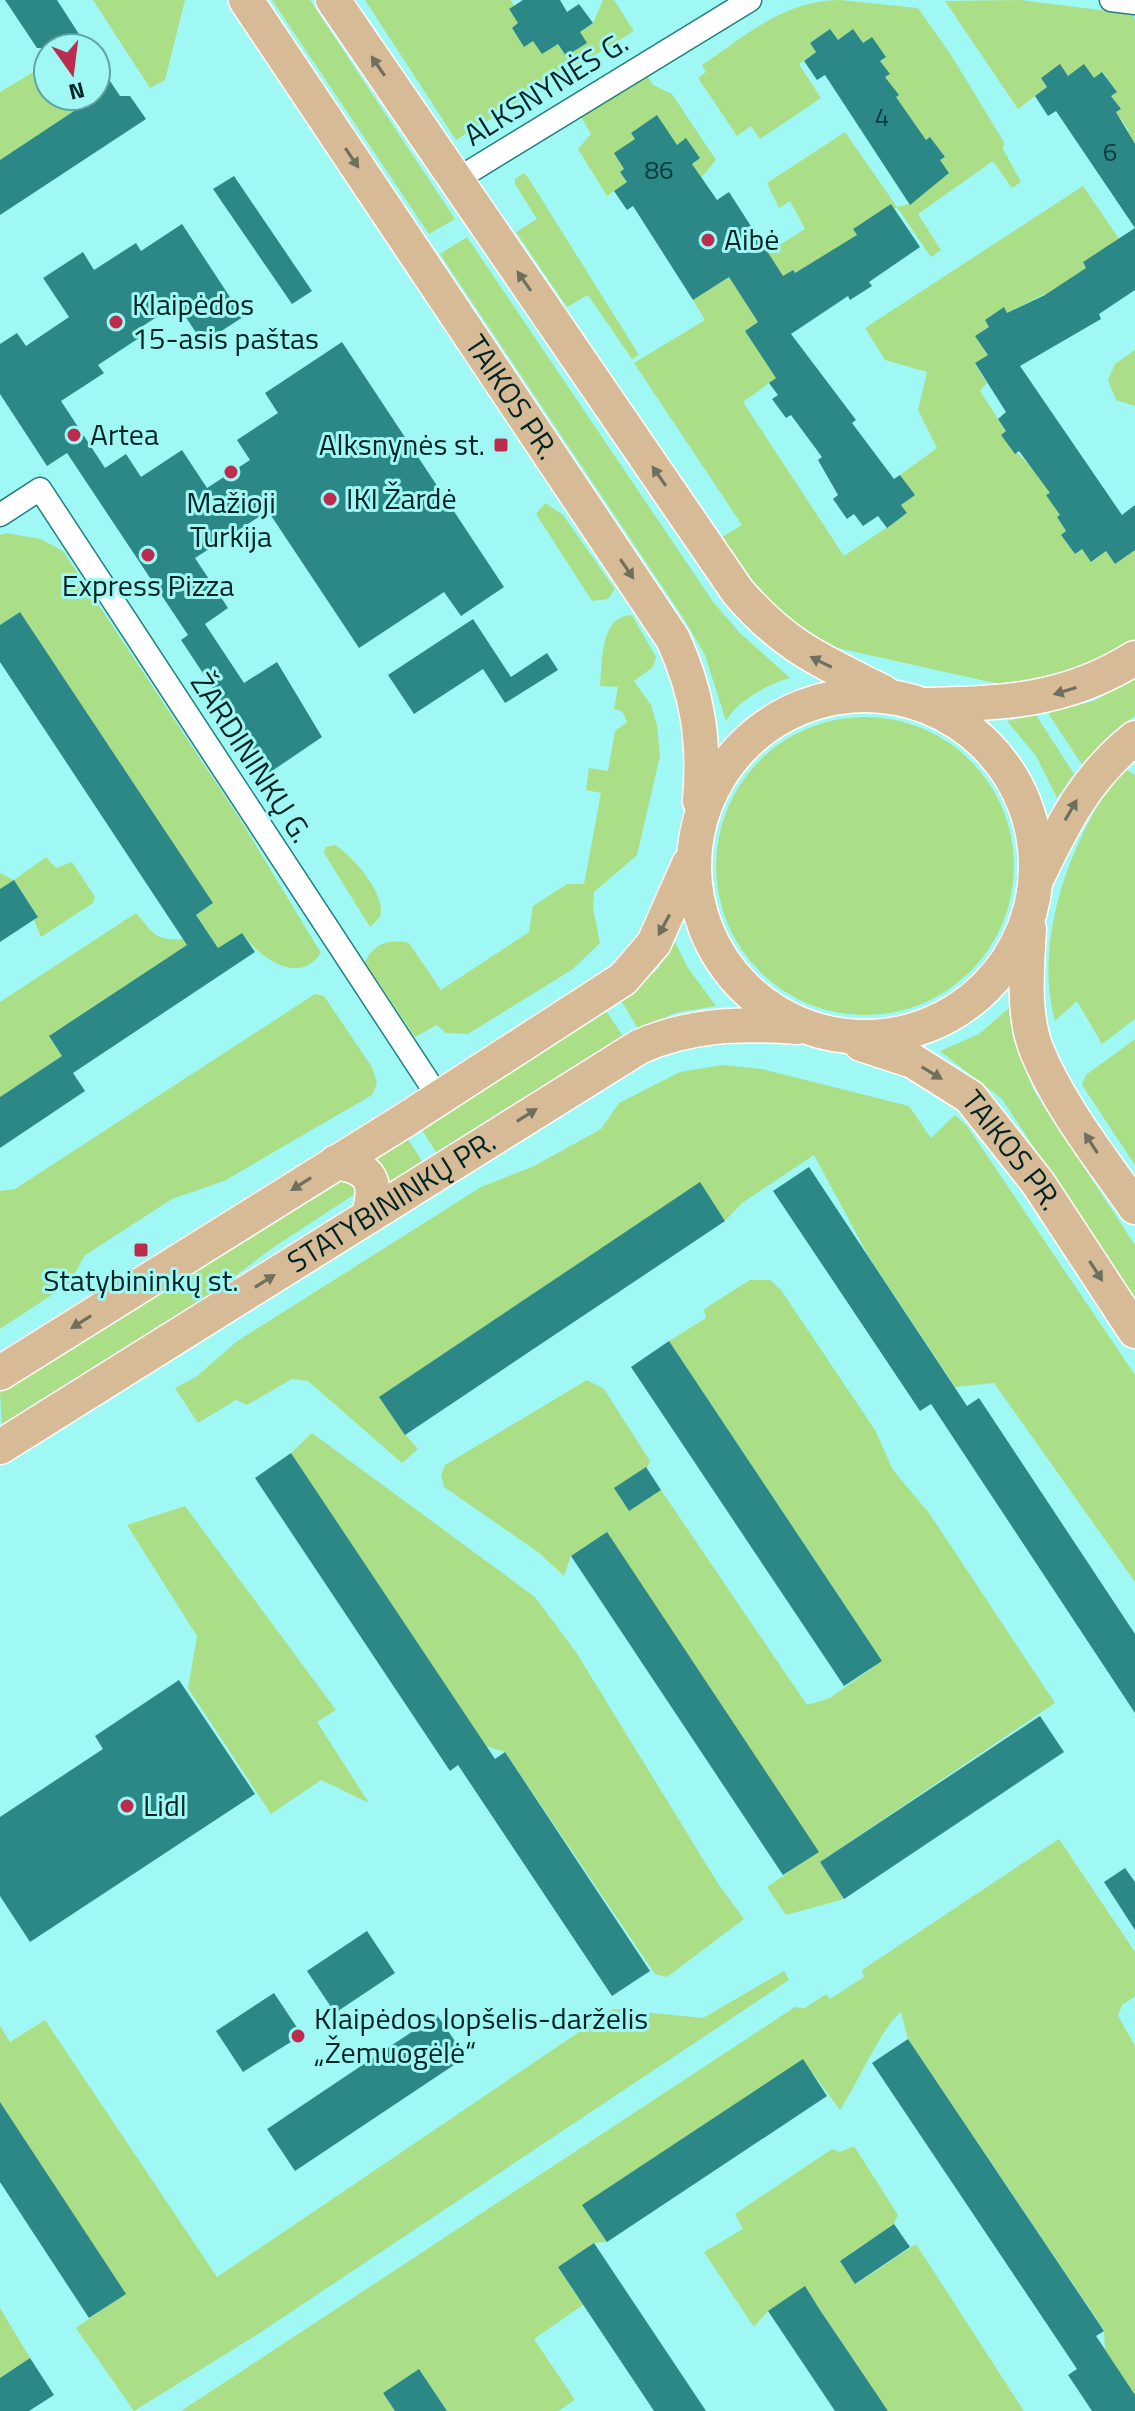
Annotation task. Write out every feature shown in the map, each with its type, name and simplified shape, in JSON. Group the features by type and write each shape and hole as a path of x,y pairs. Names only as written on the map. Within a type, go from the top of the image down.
{"main road":[{"name":"TAIKOS PR.","path":"246,0 673,639 699,706 704,752 696,838"},
{"path":"333,0 738,592 766,623 801,652 907,701 952,718 978,737 1009,774 1029,817 1033,896 1026,974 1036,1049 1058,1089 1135,1207"},
{"path":"907,701 1032,699 1096,680 1135,658"},
{"name":"STATYBININKŲ PR.","path":"0,1373 623,979 654,943 668,918 709,793 725,766 771,723 828,698 907,701"},
{"path":"696,838 694,884 700,916 721,958 751,995 776,1013 819,1031 895,1035 955,1012 980,993 1002,969 1019,942 1033,896 1071,807 1109,760 1135,738"},
{"name":"STATYBININKŲ PR.","path":"0,1447 612,1062 662,1036 748,1023 819,1031"},
{"name":"TAIKOS PR.","path":"819,1031 913,1061 970,1097 1038,1183 1135,1331"},
{"path":"336,1162 354,1165 372,1181 375,1193 369,1214"}],"street":[{"name":"ALKSNYNĖS G.","path":"456,180 750,0"},
{"path":"1111,0 1135,3"},
{"name":"ŽARDININKŲ G.","path":"0,515 40,489 439,1098"}],"green space":[{"path":"93,0 185,0 165,80 150,88"},
{"path":"272,0 310,0 455,219 429,234"},
{"path":"365,0 511,0 514,6 509,10 519,23 512,29 524,46 533,41 558,44 566,56 586,43 580,32 593,23 603,0 614,0 634,31 456,140"},
{"path":"840,0 918,8 1004,142 1003,149 1021,182 1012,188 993,161 918,214 941,250 931,257 897,207 912,203 949,173 940,160 945,157 930,137 926,140 903,107 893,100 898,95 885,77 889,73 880,61 885,56 872,37 863,43 853,29 838,40 810,43 816,52 799,64 821,98 760,139 751,126 737,136 698,78 706,72 702,65 767,21 801,6"},
{"path":"1020,0 1132,14 1135,19 1135,144 1124,135 1129,131 1116,112 1120,109 1111,96 1116,91 1103,72 1094,78 1084,65 1068,76 1060,65 1041,78 1047,87 1018,109 945,1"},
{"path":"32,73 32,112 72,112 0,160 0,92"},
{"path":"647,75 653,85 672,94 716,160 701,178 692,164 700,158 687,139 677,145 656,116 631,133 635,139 624,169 627,182 607,196 578,149 591,134 580,115"},
{"path":"845,132 897,207 876,221 873,216 853,229 857,235 823,257 817,265 814,261 795,273 793,270 746,303 758,322 745,331 789,369 743,402 844,556 907,514 901,505 914,495 900,475 937,448 918,410 927,372 885,360 865,328 1083,186 1122,243 1103,249 1083,262 1086,268 1047,298 1044,294 1007,313 1003,308 985,320 989,327 976,336 988,355 975,364 987,383 980,391 1006,431 1001,435 1053,491 1047,495 1066,531 1061,535 1075,554 1082,549 1092,562 1106,551 1115,564 1135,550 1135,641 1096,663 1040,680 999,684 833,647 794,628 749,583 717,540 742,525 634,363 705,320 693,300 805,229 790,201 779,208 767,183"},
{"path":"524,173 639,355 632,359 588,295 567,307 516,232 537,219 515,184 515,179"},
{"path":"467,237 714,603 740,633 790,678 754,694 726,721 705,655 684,619 440,254"},
{"path":"1135,350 1135,406 1116,400 1108,380 1115,364"},
{"path":"545,503 563,515 615,589 608,599 592,601 536,514"},
{"path":"6,533 41,539 63,551 240,819 321,953 312,963 301,968 279,965 258,951 242,933 218,948 196,915 213,903 20,612 0,625 0,535"},
{"path":"632,615 656,657 653,667 634,681 651,705 657,725 660,756 637,855 594,892 593,908 600,943 573,969 468,1034 446,1033 437,1025 415,1037 365,962 373,950 389,942 409,943 441,990 529,932 533,906 567,884 584,884 601,793 586,790 589,768 608,771 615,731 627,722 622,711 614,709 618,687 600,686 603,653 608,632 614,623 621,617"},
{"path":"1135,677 1135,716 1114,731 1082,765 1048,713 1094,701"},
{"path":"1036,715 1074,774 1057,798 1036,756 1007,721"},
{"path":"865,717 894,720 922,729 948,742 970,761 989,783 1002,809 1011,837 1014,866 1011,895 1002,923 989,949 970,971 948,990 922,1003 894,1012 865,1015 836,1012 808,1003 782,990 760,971 741,949 728,923 719,895 716,866 719,837 728,809 741,783 760,761 782,742 808,729 836,720"},
{"path":"1123,768 1135,775 1135,1019 1102,1044 1077,1001 1055,1021 1049,989 1049,956 1053,922 1073,855 1088,823"},
{"path":"335,845 351,858 374,887 381,908 380,917 370,927 324,853 325,847"},
{"path":"46,857 56,868 72,862 95,897 93,903 41,937 34,920 38,916 14,880"},
{"path":"0,873 14,880 0,889"},
{"path":"136,913 156,935 167,939 184,939 187,945 49,1036 62,1056 0,1097 0,1002"},
{"path":"675,942 688,968 716,1006 675,1013 639,1030 620,999 658,969"},
{"path":"315,994 324,996 372,1067 377,1083 372,1095 224,1181 172,1199 84,1256 70,1283 0,1329 0,1191 15,1189"},
{"path":"1009,1008 1013,1038 1034,1091 1135,1245 1135,1300 1002,1099 940,1051 979,1034"},
{"path":"605,1009 625,1039 438,1155 420,1127"},
{"path":"1135,1039 1135,1165 1082,1085 1086,1075"},
{"path":"722,1065 762,1069 909,1106 931,1138 955,1115 967,1126 1135,1375 1135,1582 994,1383 955,1387 869,1257 814,1155 742,1203 725,1221 700,1183 405,1434 418,1449 402,1463 308,1381 292,1379 247,1405 236,1400 198,1423 175,1388 196,1377 236,1342 481,1187 534,1166 601,1129 619,1103 680,1072"},
{"path":"406,1136 424,1164 390,1185 385,1171 373,1156"},
{"path":"344,1175 352,1176 358,1192 271,1249 189,1311 2,1428 0,1391"},
{"path":"750,1280 770,1280 781,1290 875,1430 893,1470 929,1513 1055,1703 820,1862 844,1899 786,1915 767,1887 818,1852 606,1533 571,1556 564,1576 538,1552 444,1487 441,1475 445,1465 587,1380 604,1389 650,1461 629,1510 661,1490 807,1705 830,1698 882,1661 669,1341 706,1318 704,1309"},
{"path":"312,1433 535,1597 576,1652 717,1882 744,1919 667,1977 655,1974 505,1752 486,1746 291,1453"},
{"path":"185,1506 336,1710 317,1722 369,1803 321,1780 271,1814 188,1688 197,1636 127,1525"},
{"path":"1059,1839 1135,1952 1135,1996 1122,2005 1118,2016 1135,2046 1135,2395 1105,2350 1104,2330 908,2039 901,2012 878,2043 840,2110 803,2060 607,2242 594,2243 558,2267 583,2305 534,2339 575,2400 558,2411 447,2411 419,2369 383,2393 395,2411 181,2411 795,2007 805,2008 826,1994 830,1999 864,1977 862,1970"},
{"path":"784,1971 789,1980 258,2334 134,2411 76,2328 125,2294 0,2102 0,2026 10,2042 45,2020 217,2277 613,2009 703,2018"},
{"path":"854,2146 898,2215 894,2224 840,2261 856,2284 916,2244 1024,2411 888,2411 805,2287 768,2311 754,2327 704,2252 743,2229 735,2214 832,2149 840,2152"},
{"path":"0,2308 30,2358 0,2378"}],"building":[{"path":"5,0 57,0 78,32 32,32 32,40"},
{"path":"523,0 560,0 567,12 579,4 593,23 580,32 587,43 566,56 558,44 542,54 533,41 524,47 512,28 518,23 509,9"},
{"path":"830,29 838,40 853,29 863,43 872,37 886,57 880,61 890,74 885,77 899,95 896,97 926,140 930,137 945,157 940,160 949,173 910,205 825,75 817,80 804,61 816,52 810,43"},
{"path":"1060,64 1068,76 1084,64 1094,78 1102,72 1117,92 1111,96 1121,109 1116,112 1135,144 1135,228 1056,111 1048,116 1035,96 1047,87 1041,78"},
{"path":"112,84 120,96 130,96 146,119 0,215 0,160 72,112 112,112"},
{"path":"657,115 677,145 686,138 700,158 692,164 717,200 729,192 783,276 793,270 795,273 857,235 853,229 891,204 920,247 869,282 872,286 850,300 848,296 791,334 856,420 852,423 894,479 900,475 915,495 901,505 907,513 887,528 878,516 863,526 854,514 847,519 833,499 838,495 818,460 822,457 791,415 786,418 772,399 778,395 769,383 776,378 745,331 758,322 729,277 693,300 633,206 627,210 614,191 627,182 620,172 624,169 614,153 635,139 631,133"},
{"path":"234,176 312,291 292,304 213,189"},
{"path":"182,224 243,317 203,343 177,304 135,331 139,338 98,365 104,373 61,401 105,468 126,454 141,477 182,450 207,488 250,460 237,440 278,413 265,393 342,342 504,587 461,616 444,592 359,648 268,511 195,558 228,608 205,624 244,683 277,662 322,737 269,773 181,640 188,635 67,453 47,466 0,394 0,344 17,333 26,346 69,317 43,278 83,252 94,270 136,243 141,251"},
{"path":"1135,228 1135,290 1099,314 1101,319 1020,366 1122,515 1135,505 1135,550 1115,564 1106,551 1091,562 1082,549 1075,554 1061,535 1066,531 1057,517 1060,515 1046,495 1050,493 1019,451 1015,454 1001,435 1006,431 998,419 1006,412 975,363 988,355 975,336 989,327 985,320 1004,307 1007,313 1045,295 1086,268 1083,262"},
{"path":"20,612 213,903 196,915 218,948 242,933 255,952 73,1073 85,1091 0,1148 0,1097 62,1056 49,1036 187,945 0,662 0,625"},
{"path":"473,619 511,677 547,653 558,670 505,703 483,669 414,714 388,675"},
{"path":"14,880 38,917 0,942 0,889"},
{"path":"809,1167 967,1406 979,1398 1135,1634 1135,1713 931,1404 920,1411 773,1191"},
{"path":"700,1182 725,1221 405,1435 379,1397"},
{"path":"669,1341 882,1661 844,1686 631,1367"},
{"path":"291,1453 495,1759 505,1752 650,1971 612,1996 458,1765 450,1771 255,1478"},
{"path":"646,1467 661,1490 629,1511 614,1488"},
{"path":"607,1532 819,1852 783,1875 571,1556"},
{"name":"Lidl","path":"179,1680 255,1794 30,1942 0,1896 0,1817 103,1749 95,1736"},
{"path":"1040,1716 1064,1752 844,1899 820,1862"},
{"path":"1125,1868 1135,1882 1135,1930 1104,1882"},
{"path":"367,1931 395,1973 335,2013 307,1971"},
{"path":"274,1993 302,2035 243,2072 216,2031"},
{"path":"437,2015 466,2057 295,2171 267,2129"},
{"path":"908,2039 1104,2331 1096,2336 1135,2395 1135,2411 1092,2411 1068,2375 1077,2369 872,2063"},
{"path":"803,2059 827,2096 607,2242 582,2205"},
{"path":"0,2102 126,2294 89,2318 0,2182"},
{"path":"894,2224 910,2247 855,2284 840,2261"},
{"path":"594,2243 706,2411 654,2411 558,2267"},
{"path":"805,2286 888,2411 835,2411 768,2311"},
{"path":"30,2358 54,2395 29,2411 0,2411 0,2378"},
{"path":"419,2369 447,2411 395,2411 383,2393"}],"place":[{"name":"Aibė","path":"708,240"},
{"name":"Klaipėdos 15-asis paštas","path":"116,322"},
{"name":"Artea","path":"74,435"},
{"name":"Alksnynės st.","path":"501,445"},
{"name":"Mažioji Turkija","path":"231,472"},
{"name":"IKI Žardė","path":"330,499"},
{"name":"Express Pizza","path":"148,555"},
{"name":"Statybininkų st.","path":"141,1250"},
{"name":"Lidl","path":"127,1806"},
{"name":"Klaipėdos lopšelis-darželis „Žemuogėlė“","path":"298,2036"}]}
